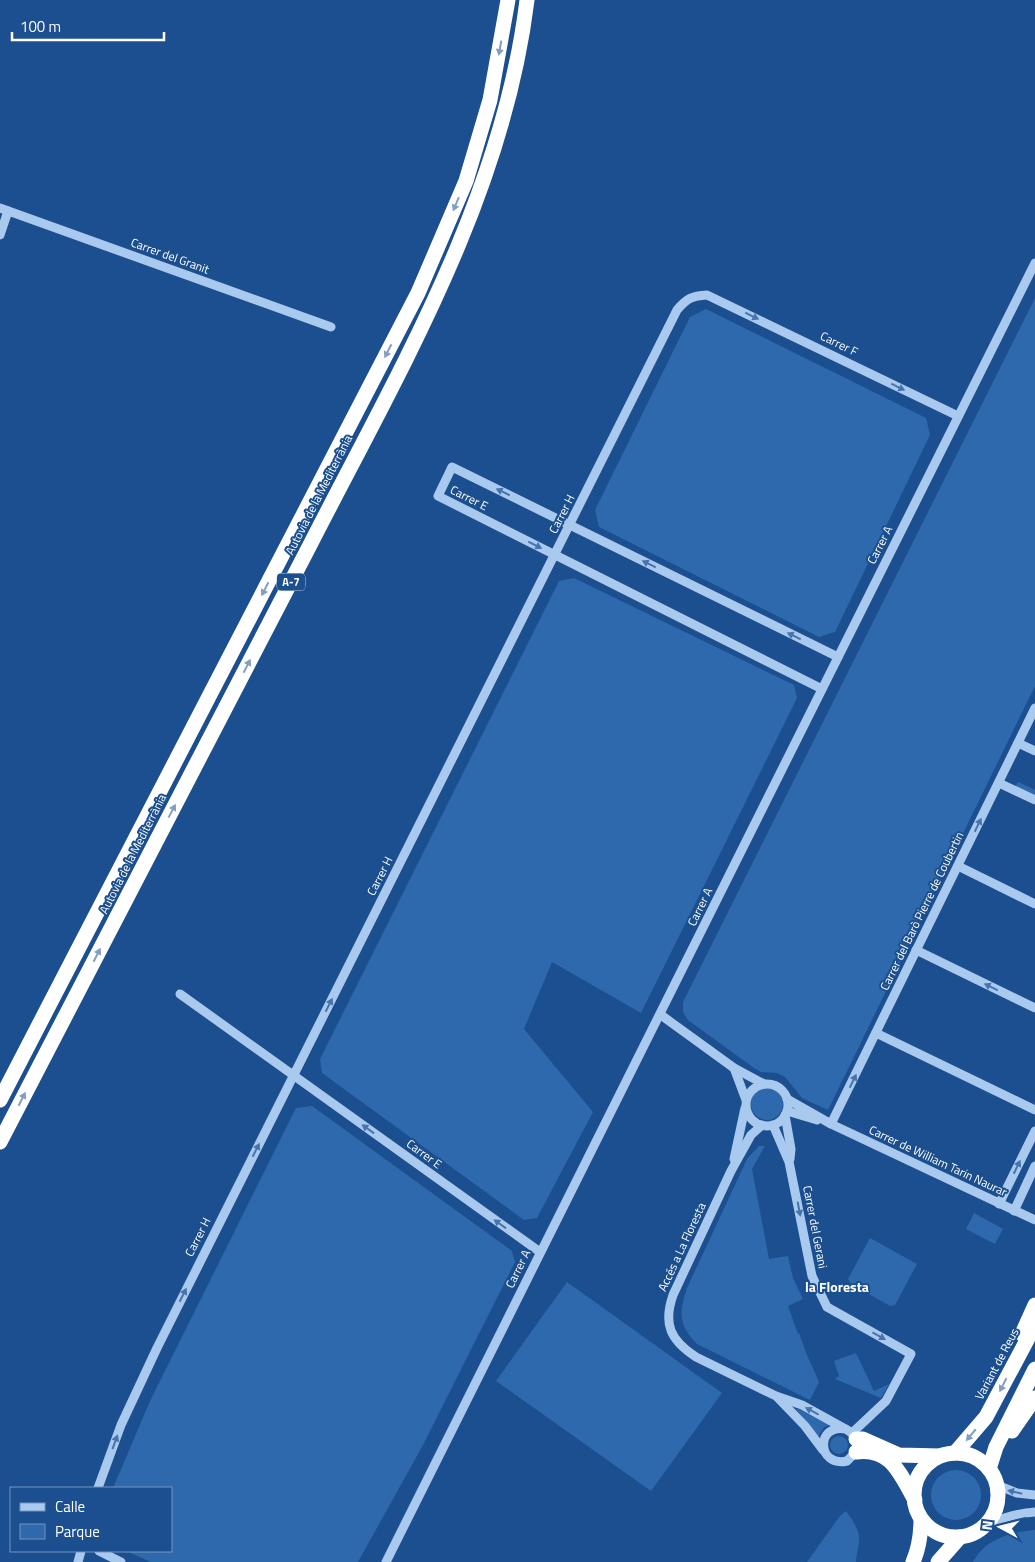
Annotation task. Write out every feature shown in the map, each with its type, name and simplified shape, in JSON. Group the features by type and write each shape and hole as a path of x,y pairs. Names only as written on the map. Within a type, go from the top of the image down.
{"highway":[{"name":"Autovia de la Mediterrània","path":"0,1100 418,293 466,181 490,100 508,0"},
{"name":"Autovia de la Mediterrània","path":"0,1142 229,703 435,300 482,186 508,105 527,0"},
{"path":"1020,1352 1018,1342 1035,1306"},
{"name":"Variant de Reus","path":"948,1455 986,1418 1035,1325"},
{"path":"989,1469 996,1447 1035,1369"},
{"path":"1004,1430 1011,1433 1035,1398"},
{"path":"853,1438 863,1439 899,1455 948,1455 974,1457 989,1469 997,1485 997,1505 988,1524 973,1534 960,1537 945,1536 932,1530 921,1519 915,1501 916,1485 922,1471 927,1465 948,1455"},
{"path":"853,1438 868,1450 877,1452 893,1464 915,1501"},
{"path":"913,1562 920,1538 921,1519"},
{"path":"938,1562 960,1537"}],"street":[{"path":"0,235 4,210"},
{"name":"Carrer del Granit","path":"4,210 331,328"},
{"name":"Carrer A","path":"386,1562 1035,263"},
{"name":"Carrer F","path":"707,295 958,416"},
{"name":"Carrer H","path":"98,1487 121,1426 157,1348 677,310 684,302 694,296 707,295"},
{"name":"Carrer E","path":"822,689 438,496 452,467 838,657"},
{"name":"Carrer del Barò Pierre de Coubertin","path":"831,1124 1035,708"},
{"path":"1018,743 1035,751"},
{"path":"999,783 1035,800"},
{"path":"958,866 1035,904"},
{"path":"916,950 1035,1008"},
{"name":"Carrer E","path":"180,994 540,1252"},
{"path":"661,1014 734,1068 764,1084 776,1085 781,1089 787,1099 786,1113 778,1123 762,1125 749,1116 734,1068"},
{"path":"876,1033 1035,1110"},
{"path":"746,1102 753,1089 764,1084"},
{"name":"Carrer de William Tarin Naurar","path":"787,1099 831,1124 1035,1220"},
{"name":"Accés a La Floresta","path":"731,1171 746,1102"},
{"name":"Carrer de William Tarin Naurar","path":"786,1113 831,1124"},
{"name":"Carrer del Gerani","path":"786,1113 791,1149 790,1162"},
{"name":"Accés a La Floresta","path":"762,1125 752,1135 731,1171 673,1294 668,1309 668,1324 674,1338 684,1349 776,1396 802,1406 853,1438"},
{"name":"Carrer del Gerani","path":"773,1125 790,1162 812,1276 827,1308 911,1354 886,1402 872,1414 853,1438"},
{"path":"999,1204 1035,1131"},
{"path":"1014,1211 1035,1166"},
{"name":"Accés a La Floresta","path":"776,1396 805,1426 825,1452"},
{"path":"835,1429 853,1438 850,1459 841,1462 831,1460 825,1452 824,1441 830,1432 835,1429"},
{"path":"997,1485 1017,1493 1035,1495"},
{"path":"988,1524 1007,1517 1035,1512"},
{"path":"101,1552 121,1562"}],"green space":[{"path":"1035,298 1035,686 828,1110 802,1098 785,1077 777,1073 761,1072 754,1068 688,1020 683,1012 683,1002"},
{"path":"706,309 926,418 930,435 835,632 819,637 599,527 595,510 690,317"},
{"path":"574,578 794,685 797,698 641,1013 552,962 524,1029 593,1112 537,1218 524,1220 322,1073 320,1059 559,581"},
{"path":"1018,782 1035,790 1035,796 1015,787"},
{"path":"767,1088 778,1093 783,1104 778,1115 767,1120 756,1115 751,1104 756,1093"},
{"path":"312,1106 512,1251 515,1262 423,1445 358,1562 151,1562 128,1552 172,1552 172,1487 113,1487 150,1401 296,1108"},
{"path":"759,1146 765,1146 752,1169 769,1259 788,1256 793,1278 803,1299 788,1306 819,1382 810,1400 697,1344 683,1325 682,1312 687,1288 747,1159"},
{"path":"974,1213 1003,1229 995,1244 966,1229"},
{"path":"870,1238 917,1264 895,1305 890,1306 851,1284 848,1279"},
{"path":"567,1282 722,1393 651,1491 496,1381"},
{"path":"856,1353 874,1391 889,1384 881,1398 835,1379 839,1376 834,1361"},
{"path":"796,1409 830,1425 824,1427 818,1437"},
{"path":"839,1436 845,1439 848,1445 845,1451 839,1454 833,1451 830,1445 833,1439"},
{"path":"951,1470 961,1470 974,1477 981,1490 981,1500 974,1513 961,1520 951,1520 942,1516 935,1509 931,1500 931,1490 935,1481 942,1474"},
{"path":"846,1511 855,1525 859,1537 856,1562 807,1562 840,1516"},
{"path":"1035,1530 1035,1562 973,1562 984,1548 999,1538"}],"district":[{"name":"la Floresta","path":"837,1287"}]}
